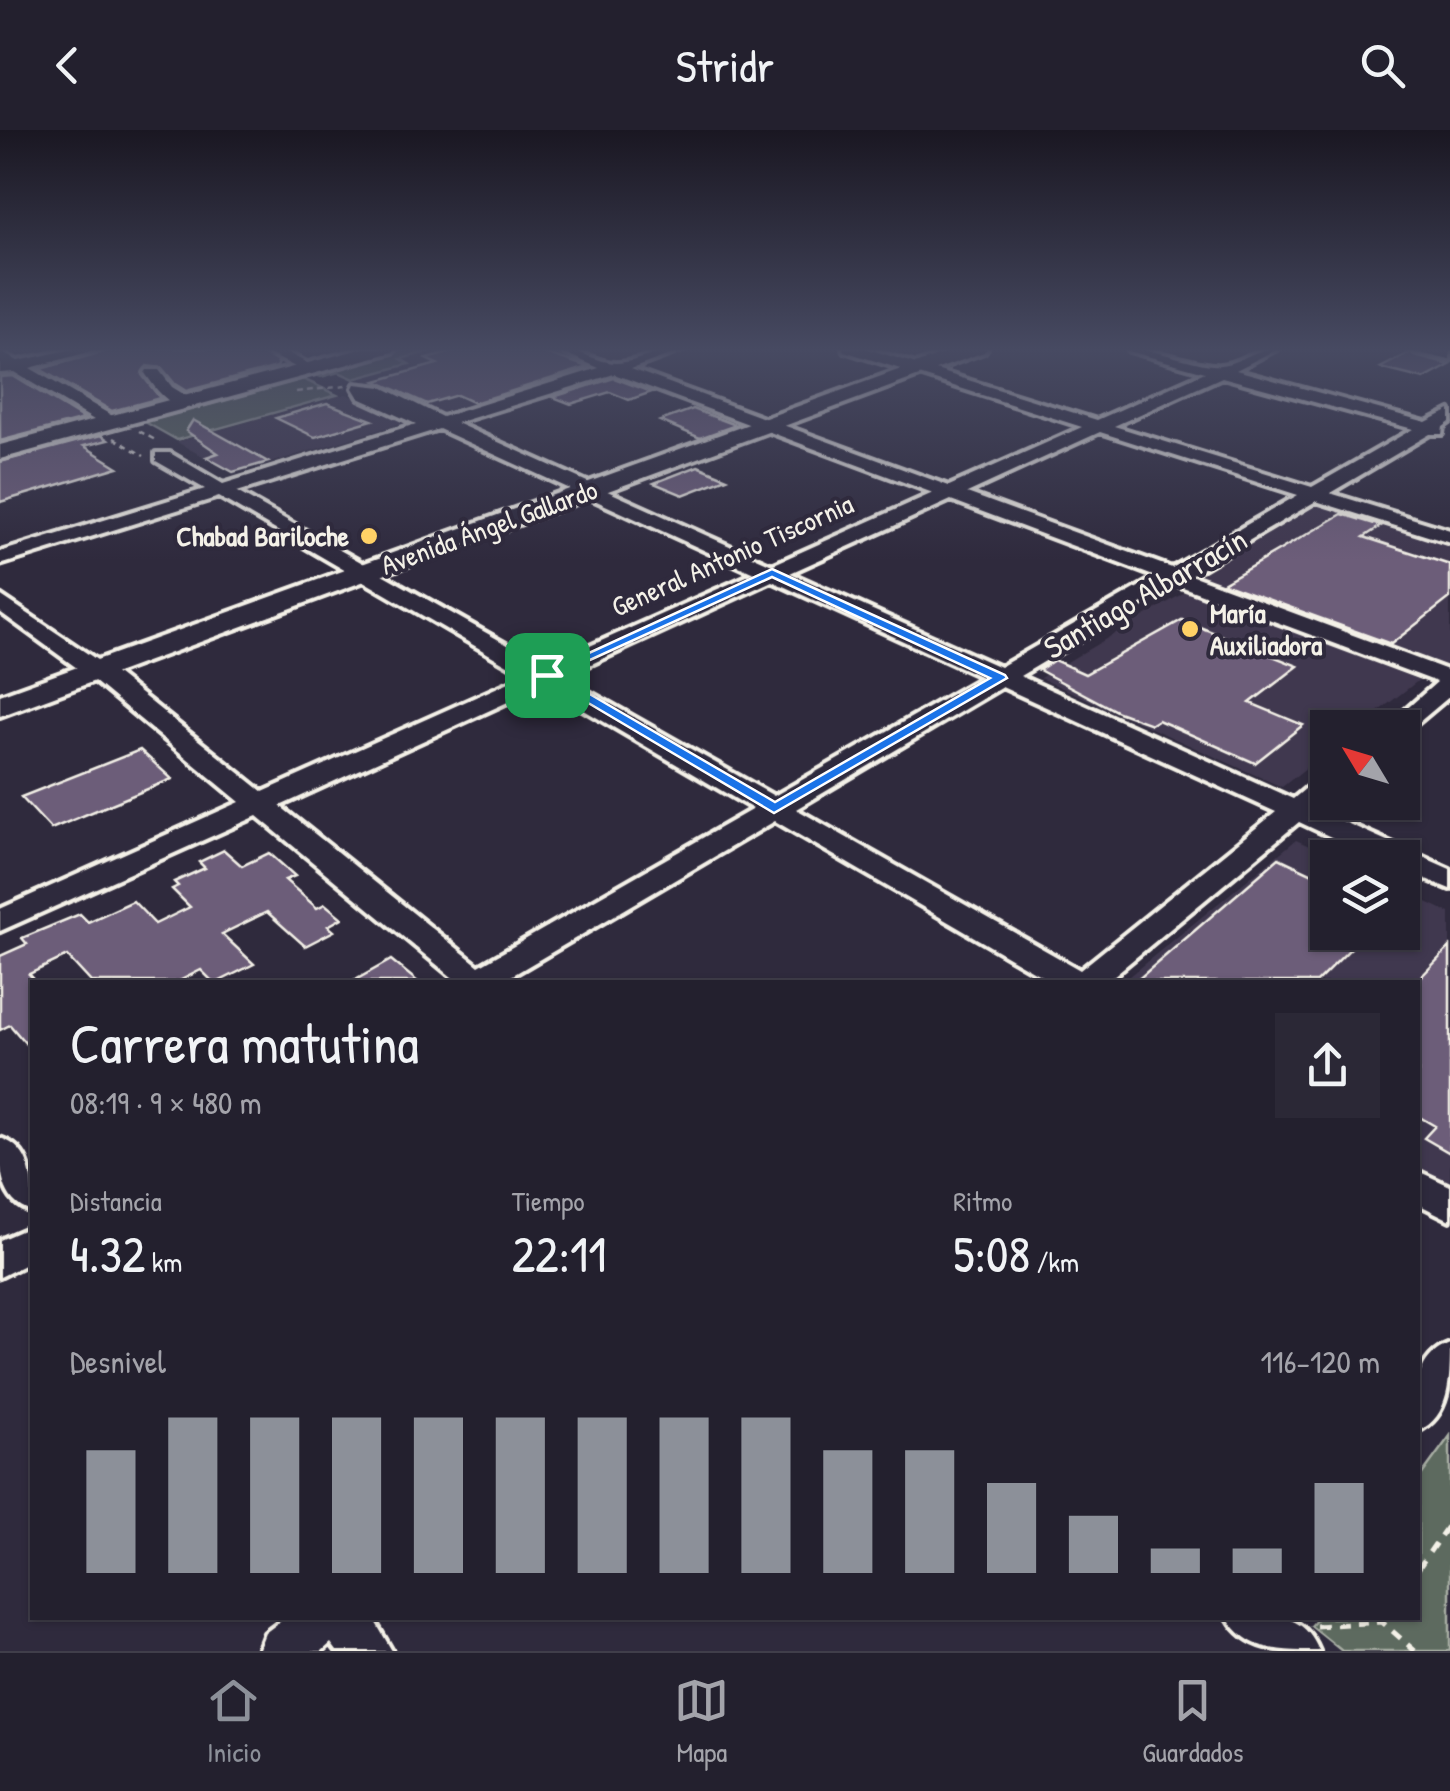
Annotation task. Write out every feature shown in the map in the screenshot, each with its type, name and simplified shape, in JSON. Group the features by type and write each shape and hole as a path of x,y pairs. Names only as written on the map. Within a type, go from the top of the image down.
{"main road":[{"path":"0,452 138,419"},
{"name":"Avenida Ángel Gallardo","path":"0,706 781,419"}],"street":[{"path":"101,419 116,427"},
{"path":"0,559 449,419"},
{"path":"754,419 1450,681 1417,710"},
{"path":"1078,419 1450,537"},
{"name":"General Antonio Tiscornia","path":"0,921 1115,419"},
{"path":"1395,419 1450,434"},
{"name":"Santiago Albarracín","path":"481,980 1445,419"},
{"path":"439,422 1362,840"},
{"path":"159,454 1073,980"},
{"path":"0,602 97,671 476,980"},
{"path":"1088,980 1310,799"},
{"path":"1420,866 1450,880"},
{"path":"0,1152 30,1194"},
{"path":"1420,1187 1450,1205"},
{"path":"0,1260 30,1243"},
{"path":"1420,1408 1450,1363"},
{"path":"282,1651 321,1620"},
{"path":"344,1620 367,1651"}],"path":[{"path":"116,427 159,454"},
{"path":"116,427 159,454"},
{"path":"1420,1567 1450,1522"},
{"path":"1269,1633 1383,1620 1415,1651"}],"shaded area":[{"path":"258,419 406,422 234,474 177,442"},
{"path":"1319,502 1450,543 1450,662 1445,667 1197,577"},
{"path":"1187,591 1419,680 1380,710 1310,710 1310,765 1282,787 1040,678"},
{"path":"1296,840 1310,846 1310,950 1420,950 1420,899 1450,913 1450,1190 1420,1171 1420,980 1124,980"}],"green space":[{"path":"156,419 252,419 177,440 145,422"},
{"path":"1450,1436 1450,1651 1342,1651 1311,1626 1316,1620 1420,1620 1420,1477"}],"building":[{"path":"0,419 84,419 0,441"},
{"path":"278,419 372,420 315,437"},
{"path":"720,419 736,425 700,438 660,421"},
{"path":"193,420 268,462 233,472 206,457 218,453 186,431"},
{"path":"101,435 108,440 84,446 118,467 0,502 0,462"},
{"path":"698,466 727,478 683,495 654,483"},
{"path":"1342,514 1381,526 1364,537 1450,565 1450,598 1391,644 1223,583"},
{"path":"1182,620 1298,666 1250,703 1303,725 1255,763 1158,720 1151,724 1118,712 1039,670 1054,660 1085,674"},
{"path":"140,750 172,779 51,829 21,797"},
{"path":"224,850 242,866 269,853 295,876 285,880 317,908 325,904 342,918 328,926 334,931 305,946 267,912 222,934 254,964 222,980 211,980 201,970 181,980 89,980 67,956 29,974 30,1049 10,1025 0,1030 0,956 27,944 22,938 80,914 88,922 133,901 155,924 190,907 172,889 178,886 174,882 205,868 199,862"},
{"path":"1279,858 1310,873 1310,950 1349,950 1319,980 1137,980"},
{"path":"1450,947 1450,1153 1424,1138 1435,1126 1420,1117 1418,980"},
{"path":"391,960 416,980 356,980"}],"place":[{"name":"Chabad Bariloche","path":"369,536"},
{"name":"María Auxiliadora","path":"1190,629"}],"route":[{"path":"772,572 1000,678 774,809 547,675 772,572"}]}
